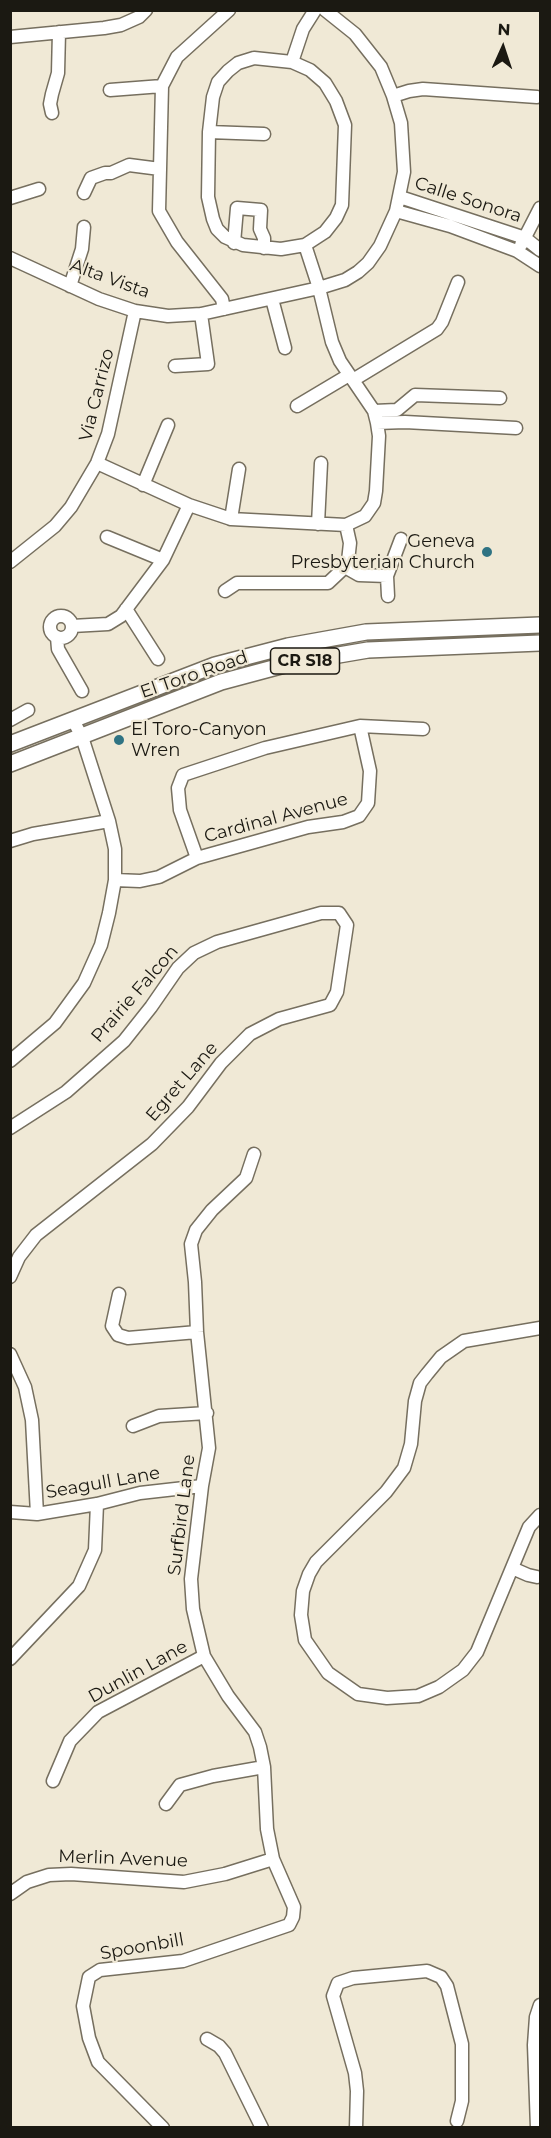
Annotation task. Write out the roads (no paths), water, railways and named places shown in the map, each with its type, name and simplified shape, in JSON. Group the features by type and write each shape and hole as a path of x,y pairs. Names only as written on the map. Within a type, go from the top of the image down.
{"main road":[{"name":"El Toro Road","path":"10,744 215,665 288,646 366,632 540,625"},
{"name":"El Toro Road","path":"10,764 221,682 292,663 368,650 540,643"}],"street":[{"path":"10,37 121,25 138,17 146,10"},
{"path":"224,309 222,299 177,242 159,211 162,86 177,57 229,10"},
{"path":"292,62 303,29 315,10"},
{"name":"Alta Vista","path":"10,258 99,299 135,312 168,316 201,314 319,288 345,280 368,264 380,246 400,197 404,172 401,123 381,67 368,48 325,10"},
{"path":"52,113 50,104 58,73 59,32"},
{"path":"254,58 292,62 310,70 325,83 336,100 345,125 342,205 336,218 325,232 305,245 281,249 234,243 217,229 207,197 209,132 213,97 218,82 238,63 254,58"},
{"path":"110,90 162,86"},
{"path":"393,96 423,89 537,97"},
{"path":"209,132 264,134"},
{"path":"84,193 91,178 129,165 160,169"},
{"path":"10,198 39,189"},
{"name":"Calle Sonora","path":"400,197 525,238 540,250"},
{"path":"234,243 237,208 261,210 260,229 264,238 264,248"},
{"name":"Calle Sonora","path":"518,251 540,208"},
{"name":"Calle Sonora","path":"396,211 450,226 518,251 540,266"},
{"path":"70,286 82,249 84,227"},
{"path":"97,463 189,505 231,519 346,525 365,516 374,503 379,436 376,417 339,361 305,245"},
{"path":"297,406 351,378 437,328 442,322 458,282"},
{"path":"272,299 285,348"},
{"name":"Via Carrizo","path":"12,559 55,526 71,507 97,463 108,434 135,312"},
{"path":"175,366 208,364 201,314"},
{"path":"376,417 397,410 415,395 500,398"},
{"path":"404,406 405,422"},
{"path":"376,417 405,422 516,428"},
{"path":"143,485 168,425"},
{"path":"318,524 321,463"},
{"path":"231,519 239,469"},
{"path":"72,626 114,622 163,560 189,505"},
{"path":"225,591 237,583 328,583 345,567 350,543 346,525"},
{"path":"107,537 163,560"},
{"path":"388,596 387,576 401,539"},
{"path":"345,567 359,575 387,576"},
{"path":"126,609 158,659"},
{"path":"72,626 65,616 53,619 50,627 57,637 58,649 82,691"},
{"path":"57,637 69,634 72,626"},
{"path":"10,720 28,710"},
{"path":"10,1061 55,1023 84,983 101,945 109,913 115,880 115,849 109,821 82,737 73,720"},
{"path":"197,858 180,810 178,788 183,775 265,748 360,726 423,729"},
{"name":"Cardinal Avenue","path":"115,880 141,881 159,877 197,858 308,827 343,822 359,816 368,803 370,771 360,726"},
{"path":"10,841 33,834 109,821"},
{"name":"Prairie Falcon","path":"10,1128 66,1092 124,1041 178,968 194,953 216,942 321,912 339,914"},
{"name":"Egret Lane","path":"10,1277 19,1257 36,1235 152,1144 188,1107 221,1063 250,1034 279,1019 330,1005 337,992 347,925 339,914"},
{"name":"Surfbird Lane","path":"254,1154 246,1178 212,1210 196,1230 191,1244 209,1448 191,1579 193,1609 204,1656 228,1696 255,1732 264,1767 267,1829 273,1859 294,1907 293,1917"},
{"path":"119,1294 112,1326 117,1335 128,1338 197,1332"},
{"path":"540,1328 464,1341 441,1357 420,1383 415,1401 411,1444 404,1468 386,1492 316,1562 309,1574 303,1591 301,1615 305,1640 328,1673 358,1694 387,1698 418,1696 439,1687 463,1670 477,1652 529,1527 540,1515"},
{"path":"10,1354 25,1387 32,1420 37,1514"},
{"path":"133,1426 159,1416 207,1413"},
{"name":"Seagull Lane","path":"10,1512 37,1514 97,1504 140,1492 202,1486"},
{"path":"10,1659 79,1586 95,1550 97,1504"},
{"path":"512,1568 537,1577"},
{"name":"Dunlin Lane","path":"53,1781 70,1741 98,1712 204,1656"},
{"path":"166,1804 180,1785 213,1776 264,1767"},
{"name":"Merlin Avenue","path":"10,1894 27,1882 49,1875 70,1874 184,1882 225,1874 273,1859"},
{"name":"Spoonbill","path":"163,2127 98,2062 89,2038 83,2006 89,1977 100,1970 183,1961 289,1925 293,1917"},
{"path":"356,2127 355,2073 333,1996 338,1983 353,1978 427,1971 441,1977 447,1986 462,2044 462,2101 457,2121"},
{"path":"537,2127 534,2045 536,2017 540,2006"},
{"path":"207,2039 219,2046 225,2053 262,2127"}],"place":[{"name":"Geneva Presbyterian Church","path":"487,552"},
{"name":"El Toro-Canyon Wren","path":"119,740"}]}
